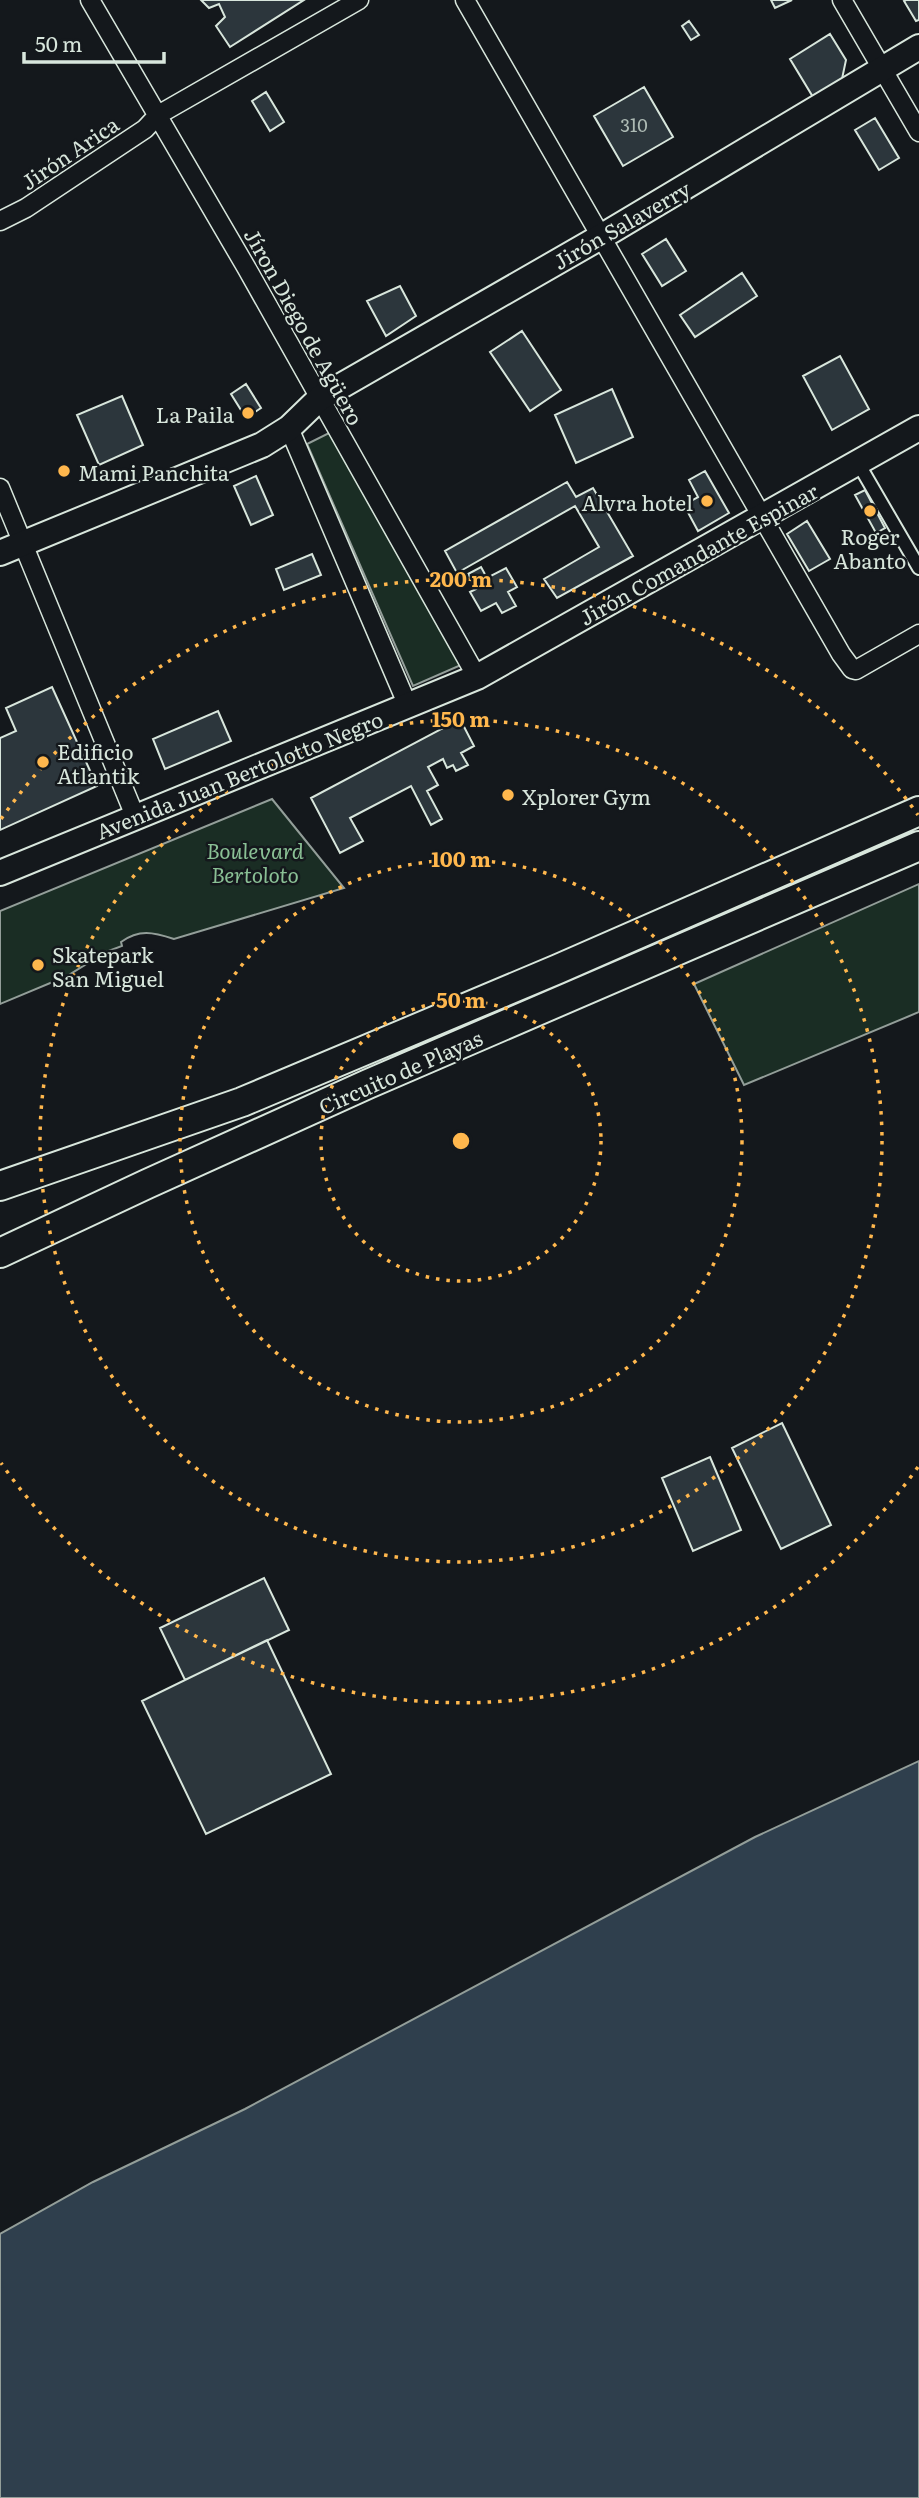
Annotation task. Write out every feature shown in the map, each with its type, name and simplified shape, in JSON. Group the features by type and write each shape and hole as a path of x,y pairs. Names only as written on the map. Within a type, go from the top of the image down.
{"highway":[{"name":"Circuito de Playas","path":"0,1186 242,1102 558,969 919,811"},
{"name":"Circuito de Playas","path":"0,1253 355,1089 919,846"}],"main road":[{"name":"Jirón Salaverry","path":"0,553 262,445 289,428 320,398 600,237 919,47"},
{"name":"Jirón Comandante Espinar","path":"477,677 919,428"},
{"name":"Avenida Juan Bertolotto Negro","path":"0,873 477,677"}],"street":[{"name":"Jíron Diego de Agüero","path":"90,0 320,398 477,677"},
{"name":"Jirón Arica","path":"0,221 26,208 145,129 158,115 359,0"},
{"path":"464,0 841,654 852,669 856,670 919,634"},
{"path":"842,0 919,132"},
{"path":"289,428 408,706"},
{"path":"858,463 919,568"},
{"path":"0,488 135,816"}],"green space":[{"path":"333,431 461,665 413,686 307,444"},
{"name":"Boulevard Bertoloto","path":"272,799 344,888 174,939 153,933 134,935 121,942 122,946 106,952 67,976 0,1004 0,911"},
{"path":"919,884 919,1012 744,1085 694,984"}],"water":[{"path":"919,1761 919,2498 0,2498 0,2234 93,2182 245,2109 755,1837"}],"building":[{"path":"201,0 304,0 230,47 216,26 225,17 219,4 209,8"},
{"path":"771,0 792,0 775,8"},
{"path":"919,0 919,20 916,21 904,1"},
{"path":"689,21 699,35 691,40 682,26"},
{"path":"830,34 846,60 842,79 813,97 790,59"},
{"path":"644,87 673,137 623,166 594,116"},
{"path":"266,92 284,122 270,131 252,101"},
{"path":"875,118 899,158 879,170 855,130"},
{"path":"666,239 686,271 662,286 642,254"},
{"path":"742,273 757,296 695,337 680,315"},
{"path":"400,286 416,316 386,336 367,301"},
{"path":"522,331 561,390 530,411 490,352"},
{"path":"840,356 869,409 832,430 803,376"},
{"path":"246,384 261,408 246,418 231,394"},
{"path":"612,389 633,437 576,463 555,415"},
{"path":"122,396 143,445 99,465 77,415"},
{"name":"Alvra hotel","path":"705,471 729,513 698,531 684,505 698,497 689,480"},
{"path":"256,476 273,515 251,525 234,486"},
{"path":"567,482 576,497 593,488 633,556 557,598 544,579 599,547 575,506 457,573 445,551"},
{"name":"Roger Abanto","path":"865,490 885,528 876,533 855,495"},
{"path":"807,521 830,559 809,571 787,534"},
{"path":"312,554 321,575 284,590 276,569"},
{"path":"481,567 487,578 506,568 517,587 508,592 516,606 502,613 496,603 481,611 470,592 476,589 468,574"},
{"name":"Edificio Atlantik","path":"52,687 97,786 0,830 0,738 16,731 6,708"},
{"path":"218,711 231,741 165,769 153,739"},
{"path":"460,719 474,746 461,753 468,765 456,771 453,765 447,768 443,759 428,767 438,785 427,791 442,819 431,825 411,786 350,818 363,841 340,853 311,798"},
{"path":"782,1423 831,1525 781,1549 732,1448"},
{"path":"710,1457 741,1530 693,1551 662,1478"},
{"path":"264,1578 289,1630 185,1680 160,1628"},
{"path":"267,1640 331,1774 206,1834 142,1701"}],"place":[{"name":"La Paila","path":"248,413"},
{"name":"Mami Panchita","path":"64,471"},
{"name":"Alvra hotel","path":"707,501"},
{"name":"Roger Abanto","path":"870,511"},
{"name":"Edificio Atlantik","path":"43,762"},
{"name":"Xplorer Gym","path":"508,795"},
{"name":"Skatepark San Miguel","path":"38,965"}]}
